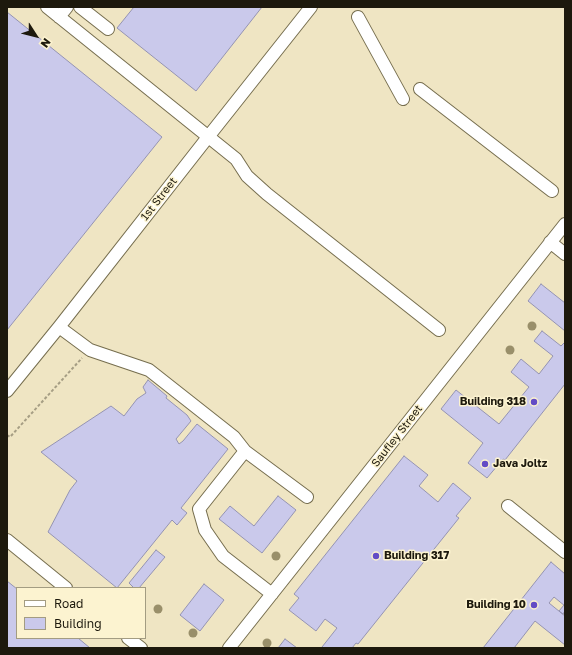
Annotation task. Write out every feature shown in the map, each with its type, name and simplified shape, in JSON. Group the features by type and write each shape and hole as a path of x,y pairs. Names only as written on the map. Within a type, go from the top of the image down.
{"street":[{"path":"47,7 236,158 247,176 267,194 439,330"},
{"path":"59,17 67,7"},
{"path":"80,7 108,29"},
{"name":"1st Street","path":"7,391 311,7"},
{"path":"358,16 403,99"},
{"path":"420,89 552,191"},
{"name":"Saufley Street","path":"229,648 565,224"},
{"path":"550,242 565,254"},
{"path":"59,327 90,350 149,370 234,437 245,451 307,497"},
{"path":"245,451 199,509 205,530 224,556 272,594"},
{"path":"508,506 565,552"},
{"path":"7,540 65,587"},
{"path":"129,639 141,648"}],"path":[{"path":"7,435 10,437 90,350"}],"building":[{"path":"134,7 262,7 196,91 117,28"},
{"path":"7,12 162,137 7,330"},
{"path":"541,284 565,303 565,331 528,301"},
{"name":"Building 318","path":"542,331 561,346 565,342 565,384 505,460 503,459 487,478 468,463 483,443 441,409 456,390 499,424 529,387 511,372 521,359 539,374 553,356 534,341"},
{"path":"148,380 167,396 166,398 187,415 191,421 176,439 179,444 197,424 228,449 181,508 187,513 177,525 172,520 118,587 116,587 48,532 70,490 77,481 41,452 111,406 124,416 137,399 146,393 143,387"},
{"name":"Building 317","path":"404,456 428,475 419,486 438,502 453,483 471,498 456,516 459,518 358,644 356,643 352,648 323,648 322,647 337,628 325,619 316,631 289,610 299,598 294,594"},
{"path":"278,496 296,510 262,553 219,519 230,506 254,526"},
{"path":"156,550 165,557 140,587 133,587 129,583"},
{"name":"Building 10","path":"551,562 565,574 565,606 554,597 549,603 565,616 565,645 535,621 514,648 483,648"},
{"path":"7,581 16,588 16,639 79,639 90,648 7,648"},
{"path":"204,584 224,600 200,631 180,615"},
{"path":"564,605 565,611 563,614 559,611"},
{"path":"285,639 297,648 278,648"}],"place":[{"name":"Building 318","path":"534,402"},
{"name":"Java Joltz","path":"485,464"},
{"name":"Building 317","path":"376,556"},
{"name":"Building 10","path":"534,605"}]}
